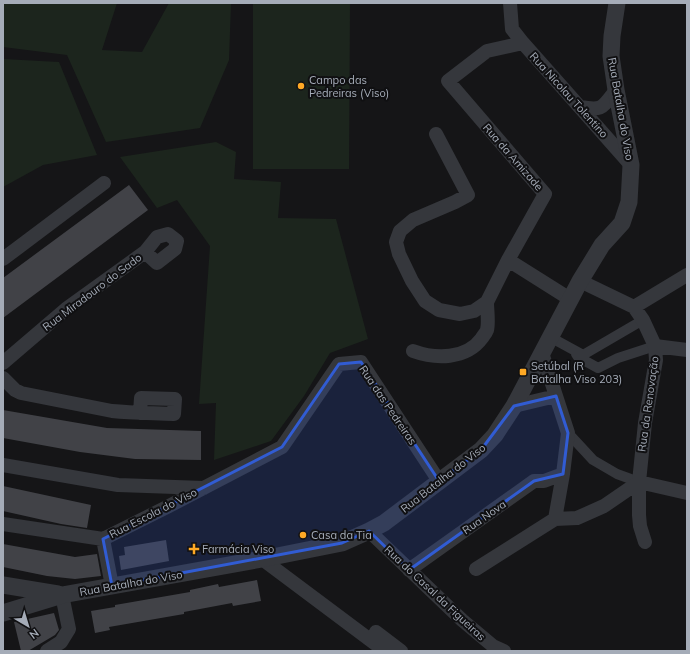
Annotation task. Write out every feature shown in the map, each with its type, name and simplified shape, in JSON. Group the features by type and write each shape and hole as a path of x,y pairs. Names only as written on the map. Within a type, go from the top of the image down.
{"street":[{"name":"Rua Nicolau Tolentino","path":"510,3 512,29 522,43 631,165"},
{"name":"Rua Batalha do Viso","path":"3,613 62,595 342,543 384,523 482,450 495,435 514,406 580,281 602,244 622,223 629,202 631,165 616,90 611,56 612,36 617,3"},
{"name":"Rua Nicolau Tolentino","path":"448,81 487,51 522,43"},
{"name":"Rua da Amizade","path":"448,81 545,194 508,260"},
{"path":"580,107 596,110 606,104 616,90"},
{"path":"436,134 468,195 413,220 400,232 396,242 399,254 412,281 425,301 439,310 460,314 474,311 487,302"},
{"path":"3,260 104,183"},
{"name":"Rua Miradouro do Sado","path":"3,363 66,309 145,252"},
{"path":"413,351 425,355 444,356 461,354 478,344 487,331 487,302 508,260 570,299"},
{"path":"634,307 687,275"},
{"name":"Rua da Renovação","path":"580,281 634,307 643,320 655,346 656,360 645,423 639,482 640,526 645,542"},
{"path":"550,337 583,355 643,320"},
{"path":"572,348 578,357 598,368 618,358 655,346 687,350"},
{"path":"542,353 568,433 593,460 617,474 639,482 687,493"},
{"name":"Rua das Pedreiras","path":"204,488 282,447 339,364 361,362 439,481"},
{"path":"3,378 15,390 21,393 112,411 140,413"},
{"path":"514,406 556,396"},
{"path":"555,519 568,433"},
{"path":"3,465 118,485 204,488"},
{"name":"Rua Nova","path":"409,570 534,481 544,481 563,474"},
{"path":"476,569 555,519 577,518 604,506 639,482"},
{"name":"Rua Escola do Viso","path":"112,586 103,539 204,488"},
{"path":"3,524 103,539"},
{"name":"Rua do Casal da Figueiras","path":"369,531 462,620 493,646 504,651"},
{"path":"262,559 385,651"},
{"path":"3,585 62,595 69,629 61,642 47,651"},
{"path":"3,593 3,600"},
{"path":"362,633 368,626 401,651"}],"highlighted area":[{"path":"361,362 439,481 481,450 514,406 556,396 568,433 563,474 534,481 409,570 369,531 342,543 112,586 103,539 282,447 339,364"}],"shaded area":[{"path":"3,3 117,3 102,50 142,52 169,3 231,3 229,60 200,128 106,142 67,55 3,47"},
{"name":"Campo das Pedreiras (Viso)","path":"253,3 350,3 349,169 253,169"},
{"path":"3,59 59,62 97,155 43,165 3,187"},
{"path":"216,142 236,152 234,179 281,182 278,218 336,219 368,339 330,353 304,396 271,441 214,460 216,403 199,404 210,246 177,200 157,208 120,157"}],"building":[{"path":"129,185 148,210 3,318 3,278"},
{"path":"3,410 107,428 201,431 201,460 135,459 80,452 3,438"},
{"path":"3,486 91,505 87,528 61,524 3,511"},
{"path":"166,540 169,561 121,570 119,556 125,555 124,547"},
{"path":"3,544 75,557 97,554 101,576 75,579 47,576 3,567"},
{"path":"257,580 261,601 233,606 232,603 184,612 184,614 109,627 110,630 95,633 91,611 115,607 115,605 190,592 190,590 218,584 219,587"},
{"path":"54,613 59,630 55,635 28,651 21,651 14,622"}],"place":[{"name":"Campo das Pedreiras (Viso)","path":"301,86"},
{"name":"Setúbal (R Batalha Viso 203)","path":"523,372"},
{"name":"Casa da Tia","path":"303,535"},
{"name":"Farmácia Viso","path":"194,549"}]}
